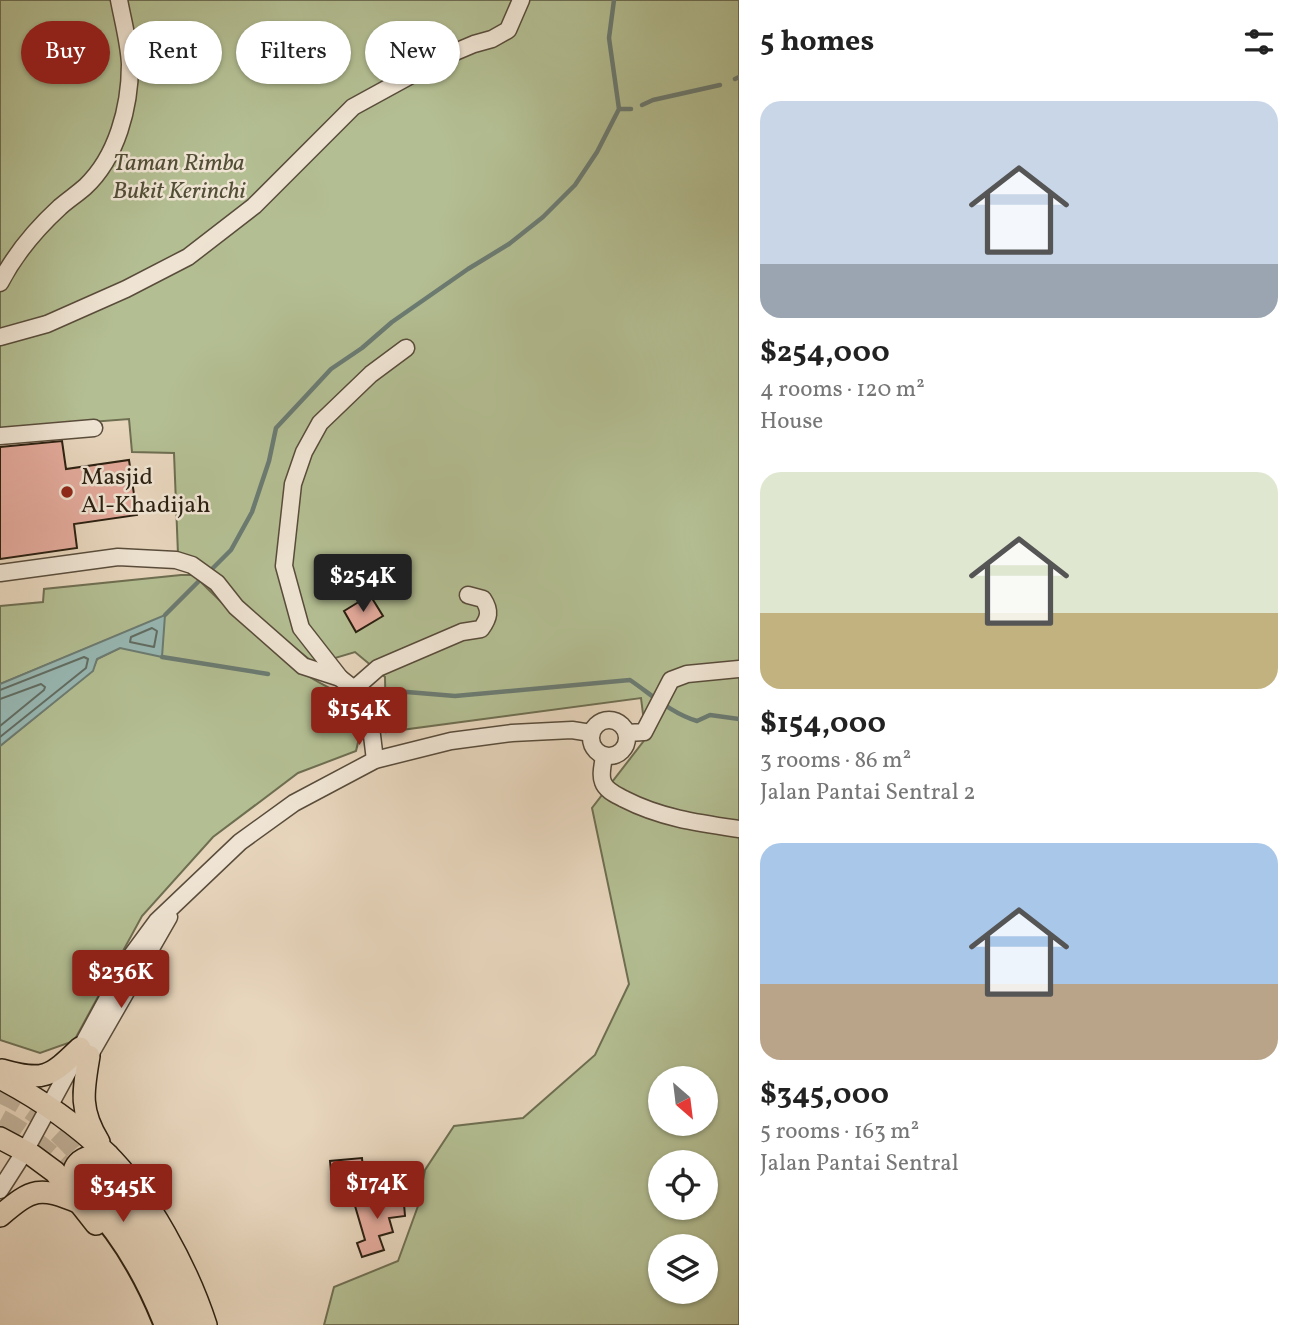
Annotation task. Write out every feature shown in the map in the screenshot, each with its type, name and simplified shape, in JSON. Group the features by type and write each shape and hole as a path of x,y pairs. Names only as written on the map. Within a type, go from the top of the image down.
{"highway":[{"path":"119,1198 161,1261 189,1325"},
{"path":"85,1201 109,1219 145,1276 167,1325"}],"main road":[{"path":"0,1070 26,1077 44,1076 85,1052"},
{"path":"85,1052 83,1097 88,1125 152,1212 185,1272 206,1325"},
{"path":"0,1078 76,1127 108,1155"},
{"path":"0,1138 29,1153 55,1172 85,1201"},
{"path":"108,1155 87,1156 78,1163 72,1184 132,1272 146,1300 154,1325"},
{"path":"0,1216 22,1197 32,1193 50,1192 85,1201"}],"street":[{"path":"0,283 10,264 30,238 59,208 86,186 105,163 128,97 130,61 119,0"},
{"path":"0,337 47,324 127,289 188,257 254,206 353,107 448,55 492,39 508,30 521,0"},
{"path":"374,760 370,719 365,704 354,689 340,678 301,628 284,566 293,484 304,452 320,424 371,374 406,348"},
{"path":"0,436 94,428"},
{"path":"0,573 118,557 176,560 192,565 217,583 236,607 303,666 340,678"},
{"path":"354,689 378,668 463,632 481,629 488,620 489,609 483,599 468,595"},
{"path":"627,733 644,732 671,681 687,674 739,669"},
{"path":"606,720 617,721 627,733 624,749 615,755 604,755 593,747 591,733 597,724 606,720"},
{"path":"0,1211 85,1052 160,936 178,900 240,842 284,810 374,760 451,741 512,733 572,730 591,733"},
{"path":"604,755 602,779 607,788 655,813 739,829"},
{"path":"0,1190 29,1153"}],"green space":[{"name":"Taman Rimba Bukit Kerinchi","path":"0,0 739,0 739,1325 324,1325 334,1287 398,1261 418,1206 425,1170 454,1126 523,1118 595,1055 629,984 592,808 646,738 641,698 386,732 385,677 355,652 315,664 178,554 174,453 132,452 129,419 0,429"},
{"path":"194,575 277,651 349,703 359,725 356,751 298,773 213,837 142,916 74,1041 40,1053 0,1040 0,746 92,671 97,659 120,648 165,616 0,684 0,606 43,602 44,589"}],"water":[{"path":"165,615 162,657 120,648 97,659 93,671 0,746 0,684"}],"building":[{"name":"Masjid Al-Khadijah","path":"62,441 66,469 129,460 137,515 74,524 77,548 0,559 0,447"},
{"path":"370,595 383,616 356,632 344,611"},
{"path":"362,1158 364,1179 332,1182 330,1161"},
{"path":"388,1187 396,1204 404,1204 405,1216 389,1218 393,1232 379,1236 384,1250 362,1257 357,1243 365,1240 355,1206 379,1198 376,1192"}],"waterway":[{"path":"211,570 231,550 252,512 269,461 276,428 331,369 362,348 392,322 509,244 543,217 575,185 597,152 619,109 609,38 614,0"},
{"path":"735,79 739,77"},
{"path":"642,105 653,100 720,85"},
{"path":"619,109 631,109"},
{"path":"165,615 200,580"},
{"path":"162,657 268,674"},
{"path":"395,691 455,696 630,680 688,718 697,721 710,715 739,719"}],"tunnel":[{"path":"0,1091 51,1123 119,1198"},
{"path":"0,1121 41,1149 76,1183"}],"place":[{"name":"Masjid Al-Khadijah","path":"67,492"}]}
